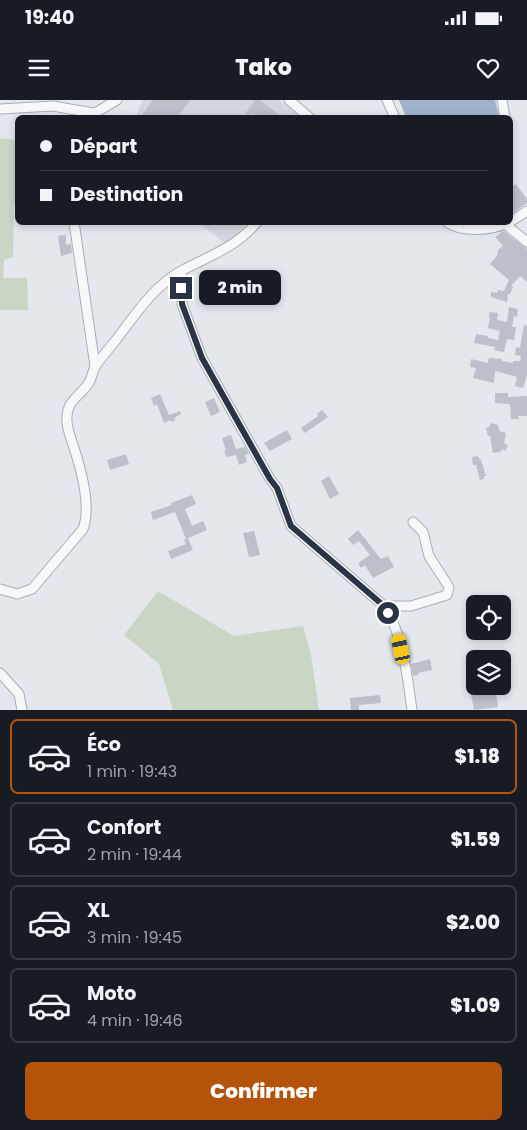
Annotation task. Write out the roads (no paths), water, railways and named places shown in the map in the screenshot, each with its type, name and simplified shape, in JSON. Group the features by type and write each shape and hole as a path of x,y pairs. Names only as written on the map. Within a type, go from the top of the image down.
{"street":[{"path":"0,109 53,106 91,115 117,100"},
{"path":"288,100 306,115"},
{"path":"387,100 394,115"},
{"path":"502,100 504,115"},
{"path":"66,109 71,115"},
{"path":"513,219 527,211"},
{"path":"74,225 95,366"},
{"path":"0,590 17,594 32,589 83,529 86,515 84,490 78,458 66,418 69,406 89,383 95,366 146,301 160,287 181,272 230,247 248,234 255,225"},
{"path":"450,225 473,230 499,225"},
{"path":"505,225 527,242"},
{"path":"181,272 182,304 202,358 249,443 277,488 291,526 384,606 398,633 412,710"},
{"path":"384,606 411,606 447,595 448,584 429,556 424,532 413,522"},
{"path":"0,673 19,694 22,710"}],"water":[{"path":"399,100 495,100 499,115 405,115"}]}
